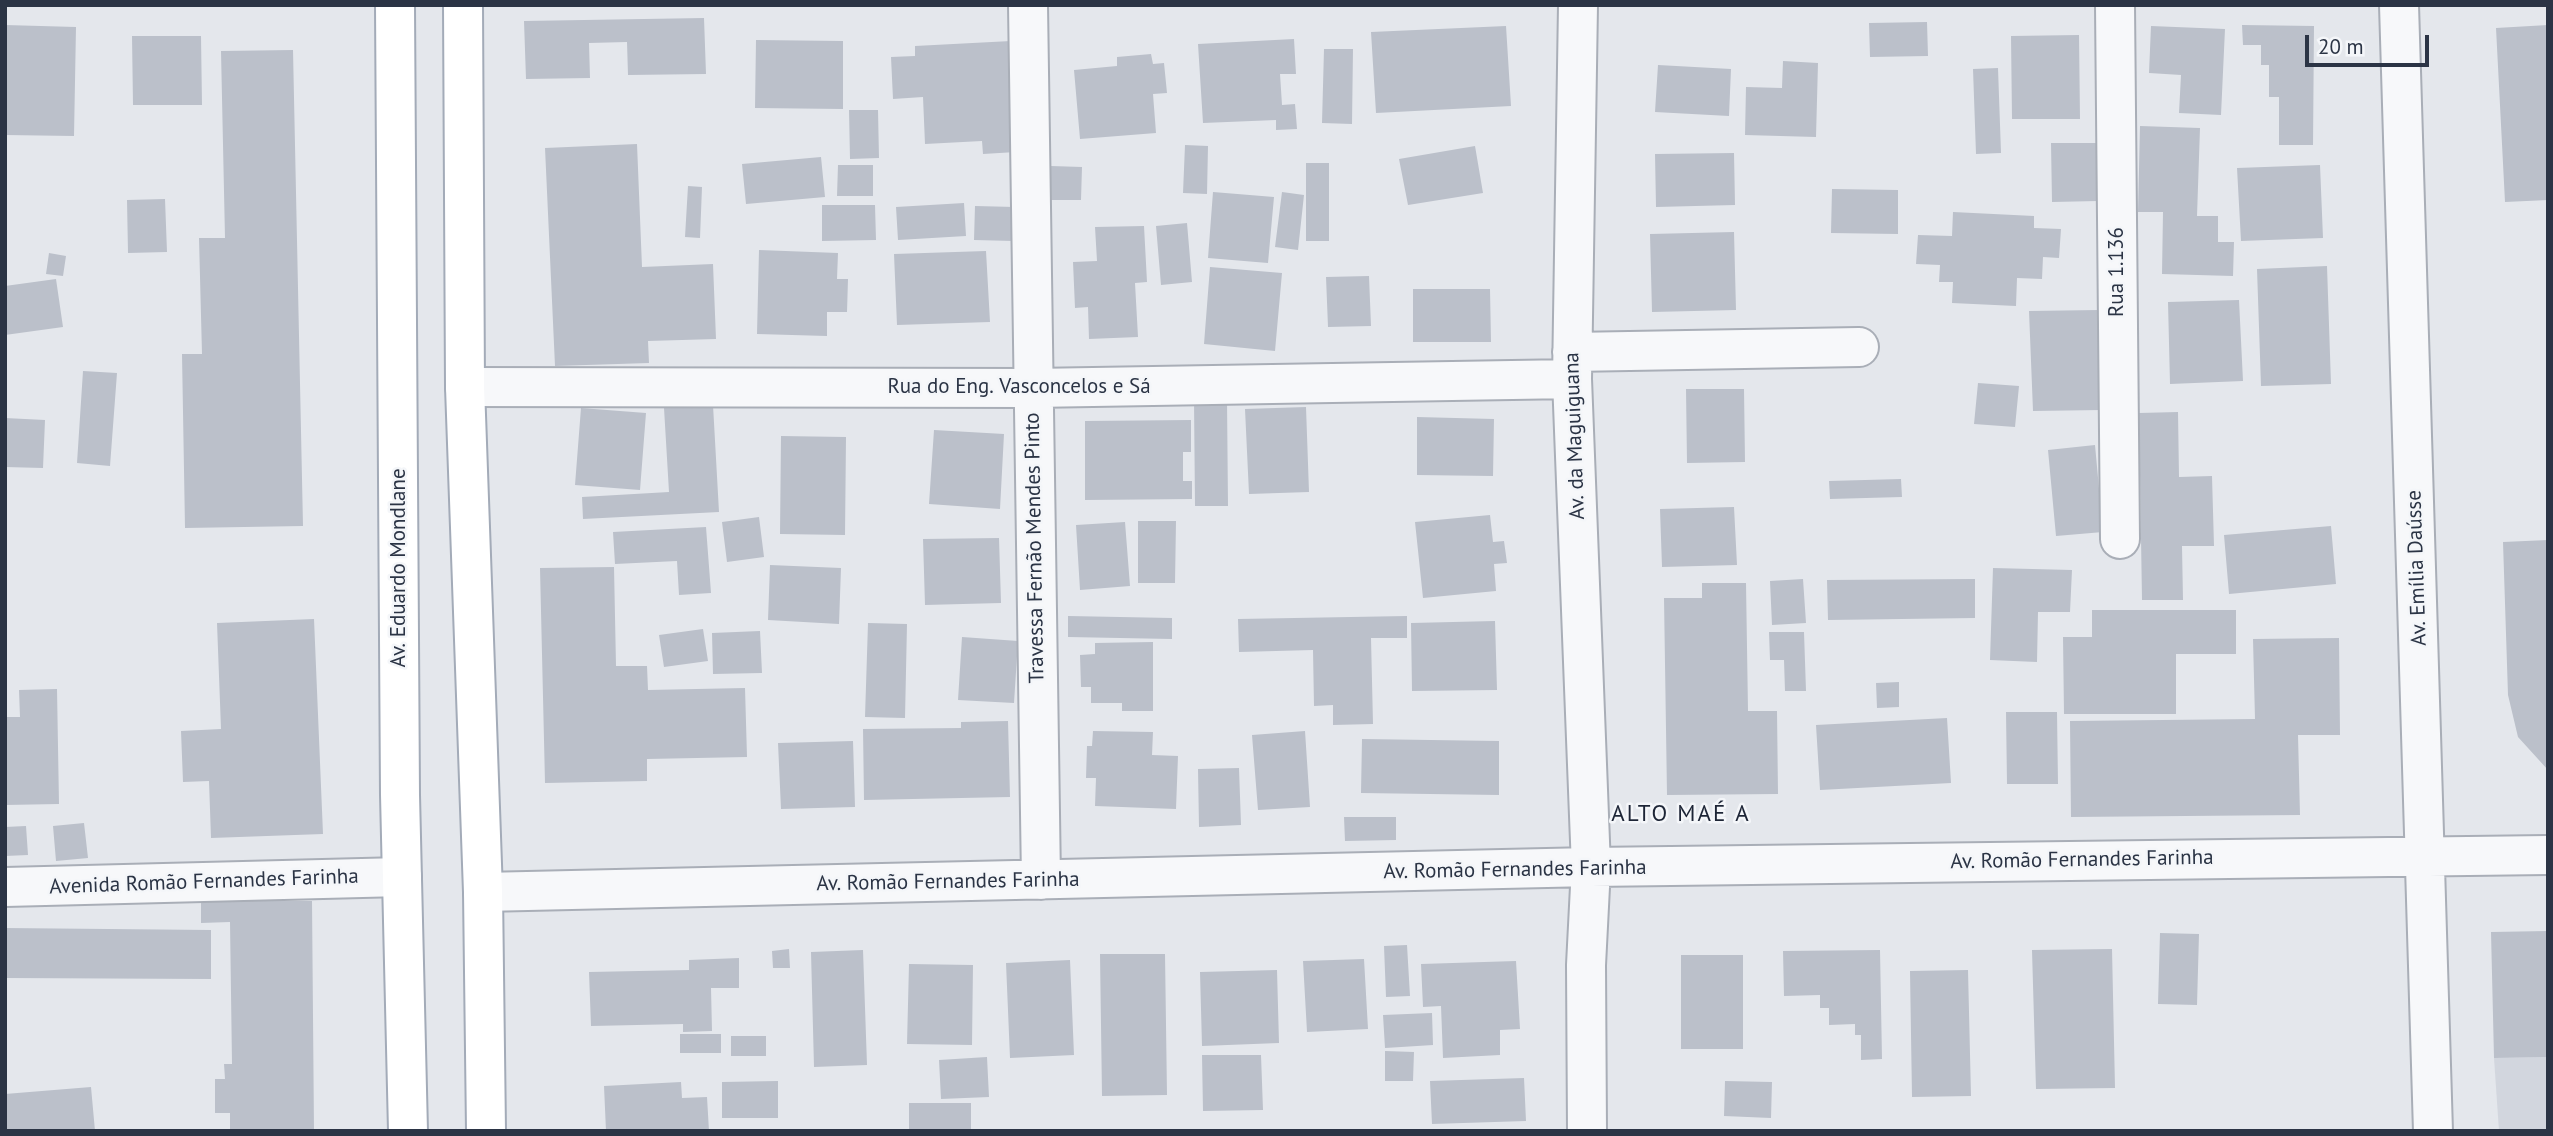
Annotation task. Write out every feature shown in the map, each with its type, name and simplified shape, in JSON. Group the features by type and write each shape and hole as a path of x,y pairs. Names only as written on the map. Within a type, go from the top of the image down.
{"main road":[{"name":"Av. Eduardo Mondlane","path":"395,5 402,877 408,1131"},
{"path":"463,5 465,387 483,892 486,1131"}],"street":[{"name":"Travessa Fernão Mendes Pinto","path":"1028,5 1041,880"},
{"name":"Av. da Maguiguana","path":"1578,5 1572,365 1591,867 1586,965 1587,1131"},
{"name":"Rua 1.136","path":"2115,5 2120,539"},
{"name":"Av. Emília Daússe","path":"2399,5 2427,855 2433,1131"},
{"name":"Rua do Eng. Vasconcelos e Sá","path":"465,387 1032,388 1572,365 1859,347"},
{"name":"Av. Romão Fernandes Farinha","path":"483,892 1591,867 2548,855"},
{"name":"Avenida Romão Fernandes Farinha","path":"5,887 402,877"}],"shaded area":[{"path":"2548,1057 2548,1131 2499,1131 2494,1058"}],"building":[{"path":"704,18 706,74 628,75 627,42 589,43 590,78 526,79 524,21"},
{"path":"1927,22 1928,56 1870,57 1869,23"},
{"path":"5,25 76,27 74,136 5,135"},
{"path":"2242,25 2314,26 2313,145 2279,145 2279,97 2269,97 2269,65 2261,65 2261,45 2243,45"},
{"path":"2548,25 2548,200 2505,202 2496,28"},
{"path":"1506,26 1511,106 1376,113 1371,32"},
{"path":"2151,26 2225,29 2221,115 2179,113 2181,75 2149,73"},
{"path":"2079,35 2080,119 2012,119 2011,36"},
{"path":"132,36 201,36 202,105 133,105"},
{"path":"1294,39 1296,74 1280,74 1282,105 1295,104 1297,129 1276,130 1276,120 1203,123 1198,44"},
{"path":"756,40 843,41 843,109 755,108"},
{"path":"1011,41 1016,152 983,154 982,141 925,144 923,97 893,99 891,57 915,56 915,46"},
{"path":"1324,49 1353,49 1352,124 1322,123"},
{"path":"293,50 303,526 185,528 182,354 202,354 199,238 225,238 221,51"},
{"path":"1151,54 1153,64 1164,63 1167,93 1153,94 1156,133 1080,139 1074,70 1117,66 1117,57"},
{"path":"1783,61 1818,63 1816,137 1745,135 1746,87 1782,88"},
{"path":"1658,65 1731,69 1729,116 1655,112"},
{"path":"1998,68 2001,153 1976,154 1973,69"},
{"path":"849,110 878,110 879,158 850,159"},
{"path":"2140,126 2200,128 2197,216 2218,216 2218,242 2234,242 2233,276 2162,274 2163,212 2138,212"},
{"path":"2051,143 2096,143 2098,201 2052,202"},
{"path":"637,144 642,267 713,264 716,339 648,341 649,363 555,366 545,148"},
{"path":"1185,145 1208,146 1207,194 1183,193"},
{"path":"1475,146 1483,193 1408,205 1399,159"},
{"path":"1734,153 1735,205 1656,207 1655,154"},
{"path":"821,157 825,197 746,204 742,164"},
{"path":"1306,163 1329,163 1329,241 1306,241"},
{"path":"838,165 873,165 873,196 837,196"},
{"path":"2320,165 2323,238 2241,241 2237,168"},
{"path":"1051,166 1082,167 1081,200 1051,200"},
{"path":"688,186 702,187 700,238 685,237"},
{"path":"1832,189 1898,190 1898,234 1831,233"},
{"path":"1213,192 1274,197 1268,263 1208,258"},
{"path":"1282,192 1304,195 1298,250 1275,247"},
{"path":"165,199 167,252 128,253 127,200"},
{"path":"964,203 966,236 898,240 896,207"},
{"path":"822,205 875,205 876,240 822,241"},
{"path":"975,206 1015,207 1014,241 974,240"},
{"path":"1953,212 2034,216 2034,228 2061,229 2059,258 2043,257 2042,279 2017,278 2016,306 1952,303 1953,282 1939,282 1940,265 1916,264 1918,235 1952,236"},
{"path":"1187,223 1192,282 1161,285 1156,226"},
{"path":"1144,226 1147,282 1135,283 1138,337 1089,339 1088,307 1075,308 1073,262 1097,261 1095,227"},
{"path":"1734,232 1736,310 1652,312 1650,234"},
{"path":"759,250 838,253 837,279 848,279 847,312 827,312 827,336 757,334"},
{"path":"986,251 990,322 897,325 894,254"},
{"path":"49,253 66,256 63,276 46,274"},
{"path":"2327,266 2331,384 2261,386 2257,269"},
{"path":"1210,267 1282,273 1275,351 1204,344"},
{"path":"1369,276 1371,326 1328,327 1326,277"},
{"path":"56,279 63,327 5,335 5,286"},
{"path":"1413,289 1490,289 1491,342 1413,342"},
{"path":"2239,300 2243,381 2170,384 2168,302"},
{"path":"2099,310 2102,410 2033,411 2029,311"},
{"path":"83,371 117,373 110,466 77,463"},
{"path":"1978,383 2019,386 2015,427 1974,424"},
{"path":"1686,389 1744,389 1745,462 1687,463"},
{"path":"1194,400 1227,400 1228,506 1195,506"},
{"path":"713,405 719,512 583,519 582,497 669,492 664,408"},
{"path":"1306,407 1309,492 1249,494 1245,409"},
{"path":"581,408 646,413 640,490 575,485"},
{"path":"2178,412 2179,477 2212,476 2214,546 2182,546 2183,600 2142,600 2139,413"},
{"path":"1417,417 1494,419 1493,476 1417,475"},
{"path":"5,418 45,420 43,468 5,467"},
{"path":"1191,420 1191,452 1183,452 1183,481 1192,481 1192,499 1085,500 1085,421"},
{"path":"934,430 1004,434 1000,509 929,504"},
{"path":"781,436 846,437 845,535 780,534"},
{"path":"2095,445 2103,532 2056,536 2048,450"},
{"path":"1901,479 1902,497 1830,499 1829,481"},
{"path":"1734,507 1737,565 1662,567 1660,509"},
{"path":"1490,515 1493,542 1504,541 1507,563 1494,564 1496,591 1423,598 1415,522"},
{"path":"759,517 764,557 727,562 722,522"},
{"path":"1138,521 1176,521 1175,583 1138,583"},
{"path":"1125,522 1130,586 1080,590 1076,525"},
{"path":"2331,526 2336,584 2229,594 2224,535"},
{"path":"706,527 711,593 679,595 677,561 615,564 613,532"},
{"path":"999,538 1001,603 925,605 923,539"},
{"path":"2548,540 2548,770 2518,737 2508,695 2503,542"},
{"path":"770,565 841,568 839,624 768,620"},
{"path":"614,567 616,666 647,666 648,690 745,688 747,757 647,759 647,781 545,783 540,568"},
{"path":"1993,568 2072,570 2070,612 2038,612 2037,662 1990,660"},
{"path":"1803,579 1806,623 1772,625 1770,581"},
{"path":"1975,579 1975,618 1828,620 1827,580"},
{"path":"1702,583 1746,583 1748,711 1777,711 1778,794 1667,795 1664,598 1702,598"},
{"path":"2092,610 2236,610 2236,654 2176,654 2176,714 2064,714 2063,637 2092,637"},
{"path":"1068,616 1172,618 1172,639 1068,637"},
{"path":"1407,616 1407,638 1371,638 1373,724 1333,725 1333,705 1314,706 1313,650 1239,652 1238,619"},
{"path":"314,619 323,834 211,838 209,781 183,782 181,731 221,729 217,623"},
{"path":"1495,621 1497,690 1412,691 1411,623"},
{"path":"868,623 907,624 905,718 865,717"},
{"path":"703,629 708,661 664,667 659,635"},
{"path":"760,631 762,673 713,674 712,633"},
{"path":"1769,632 1804,632 1806,691 1785,691 1784,660 1770,660"},
{"path":"962,637 1018,641 1014,703 958,700"},
{"path":"2339,638 2340,735 2298,735 2300,815 2071,817 2070,721 2255,719 2253,639"},
{"path":"1153,642 1153,711 1122,711 1122,703 1091,703 1091,687 1081,687 1080,655 1095,654 1095,643"},
{"path":"1899,682 1899,707 1877,708 1876,683"},
{"path":"57,689 59,804 5,805 5,717 20,717 19,690"},
{"path":"2006,712 2057,712 2058,784 2007,784"},
{"path":"1947,718 1951,783 1820,790 1816,725"},
{"path":"1008,721 1010,797 864,800 863,729 961,728 961,722"},
{"path":"1093,731 1153,732 1152,755 1178,756 1176,809 1095,806 1096,778 1086,778 1087,746 1092,746"},
{"path":"1305,731 1310,807 1258,810 1252,735"},
{"path":"1362,739 1499,741 1499,795 1361,793"},
{"path":"853,741 855,807 781,809 778,743"},
{"path":"1239,768 1241,825 1199,827 1198,769"},
{"path":"1344,817 1396,817 1396,840 1345,841"},
{"path":"84,823 88,858 56,861 53,826"},
{"path":"26,826 28,855 5,856 5,827"},
{"path":"201,901 312,901 314,1131 230,1131 230,1113 215,1113 215,1079 225,1079 224,1064 232,1064 230,922 201,923"},
{"path":"5,928 211,930 211,979 5,978"},
{"path":"2548,931 2548,1057 2494,1058 2491,932"},
{"path":"2160,933 2199,934 2197,1005 2158,1004"},
{"path":"1407,945 1410,996 1386,997 1384,946"},
{"path":"789,949 790,968 773,968 772,951"},
{"path":"2112,949 2115,1088 2036,1089 2032,950"},
{"path":"863,950 867,1065 814,1067 811,952"},
{"path":"1880,950 1882,1059 1861,1060 1861,1035 1855,1035 1855,1024 1829,1025 1829,1008 1820,1008 1820,995 1784,996 1783,951"},
{"path":"1100,954 1165,954 1167,1095 1102,1096"},
{"path":"1681,955 1743,955 1743,1049 1681,1049"},
{"path":"739,958 739,988 711,988 712,1031 683,1032 683,1024 591,1026 589,972 689,970 689,960"},
{"path":"1364,959 1368,1029 1307,1032 1303,961"},
{"path":"1070,960 1074,1055 1010,1058 1006,963"},
{"path":"1516,961 1520,1029 1500,1030 1500,1055 1443,1058 1441,1006 1423,1007 1421,964"},
{"path":"909,964 973,965 972,1045 907,1044"},
{"path":"1277,970 1279,1043 1202,1046 1200,972"},
{"path":"1968,970 1971,1096 1912,1097 1910,971"},
{"path":"1432,1013 1433,1045 1385,1048 1383,1015"},
{"path":"680,1034 721,1034 721,1053 680,1053"},
{"path":"731,1036 766,1036 766,1056 731,1056"},
{"path":"1385,1051 1414,1052 1413,1081 1385,1081"},
{"path":"1202,1055 1261,1055 1263,1110 1203,1111"},
{"path":"987,1057 989,1097 941,1099 939,1060"},
{"path":"1524,1078 1526,1121 1432,1124 1430,1081"},
{"path":"778,1081 778,1118 722,1118 722,1082"},
{"path":"1725,1081 1772,1082 1771,1118 1724,1116"},
{"path":"681,1082 682,1098 707,1097 709,1131 606,1131 604,1086"},
{"path":"91,1087 95,1131 5,1131 5,1094"},
{"path":"909,1103 971,1103 971,1131 909,1131"}],"district":[{"name":"ALTO MAÉ A","path":"1681,814"}]}
